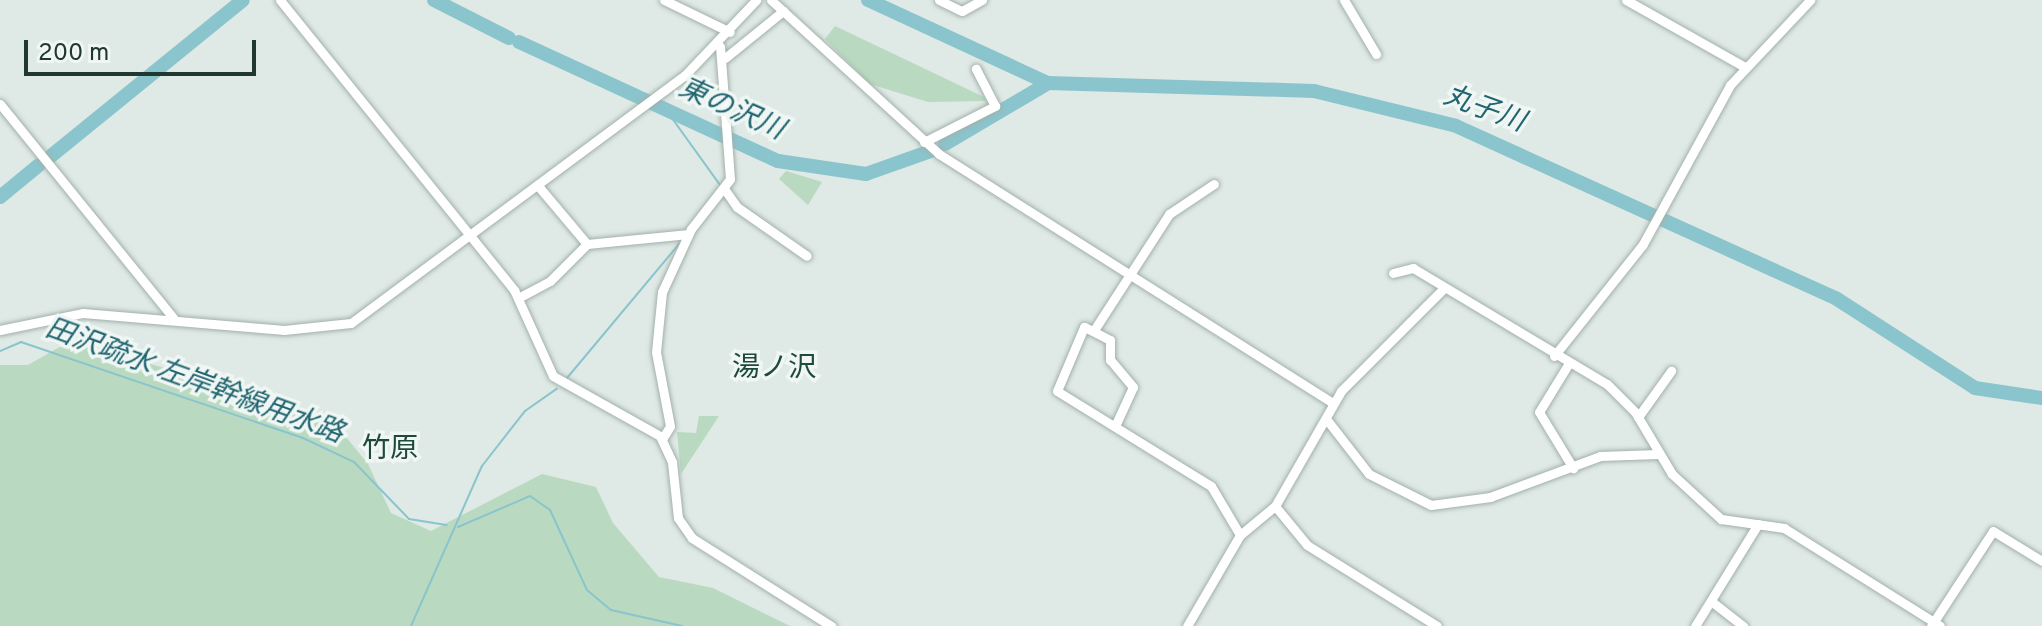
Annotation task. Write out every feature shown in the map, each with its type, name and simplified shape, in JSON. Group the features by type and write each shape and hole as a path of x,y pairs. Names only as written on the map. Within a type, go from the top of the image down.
{"street":[{"path":"280,0 473,236 518,298 546,364 566,388 643,422 662,439 678,518 692,538 831,626"},
{"path":"664,0 730,32"},
{"path":"0,330 83,313 333,329 371,312 657,98 720,46 756,0"},
{"path":"771,0 924,142 1333,403"},
{"path":"939,0 962,11 982,0"},
{"path":"1344,0 1376,54"},
{"path":"1626,0 1745,67"},
{"path":"1554,356 1643,244 1745,67 1810,0"},
{"path":"725,58 783,11"},
{"path":"662,439 670,426 656,327 662,292 689,234 725,190 730,136 725,58 720,46"},
{"path":"924,142 995,106 976,69"},
{"path":"0,104 174,319"},
{"path":"1214,184 1169,214 1096,327 1076,333 1057,391 1219,494 1240,535"},
{"path":"539,187 587,244"},
{"path":"725,190 737,207 807,256"},
{"path":"518,298 550,281 587,244 689,234"},
{"path":"1393,273 1413,268 1554,356 1607,384 1638,417 1658,454 1708,510 1802,538 1935,625 1993,531 2042,561"},
{"path":"1187,626 1240,535 1275,506 1327,420 1333,403 1443,289"},
{"path":"1096,327 1110,340 1111,364 1133,387 1115,426"},
{"path":"1569,363 1539,412 1573,468"},
{"path":"1638,417 1671,371"},
{"path":"1327,420 1369,474 1431,505 1479,500 1600,456 1658,454"},
{"path":"1275,506 1307,545 1437,626"},
{"path":"1695,626 1758,524"},
{"path":"1711,601 1743,626"}],"green space":[{"path":"835,26 984,97 986,101 928,102 870,84 825,39"},
{"path":"786,171 822,182 808,205 779,179"},
{"path":"70,341 298,406 342,432 368,464 391,513 431,531 542,474 596,487 613,523 659,577 713,588 790,626 0,626 0,365 28,365"},
{"path":"699,416 719,416 681,474 677,432 696,433"}],"waterway":[{"name":"東の沢川","path":"51,156 243,0"},
{"name":"東の沢川","path":"434,0 509,38"},
{"name":"丸子川","path":"868,0 1048,83 1314,91 1456,126 1837,299 1975,388 2042,398"},
{"name":"東の沢川","path":"519,42 778,161 866,174 931,151"},
{"name":"東の沢川","path":"945,144 1048,83"},
{"path":"669,114 720,185"},
{"name":"東の沢川","path":"0,197 39,165"},
{"path":"567,378 679,244"},
{"name":"田沢疏水 左岸幹線用水路","path":"0,351 21,342 303,438 354,462 409,519 447,525"},
{"path":"411,626 482,466 525,411 557,389"},
{"name":"田沢疏水 左岸幹線用水路","path":"458,527 530,496 550,510 587,590 611,610 682,626"}],"district":[{"name":"湯ノ沢","path":"774,369"},
{"name":"竹原","path":"390,450"}]}
